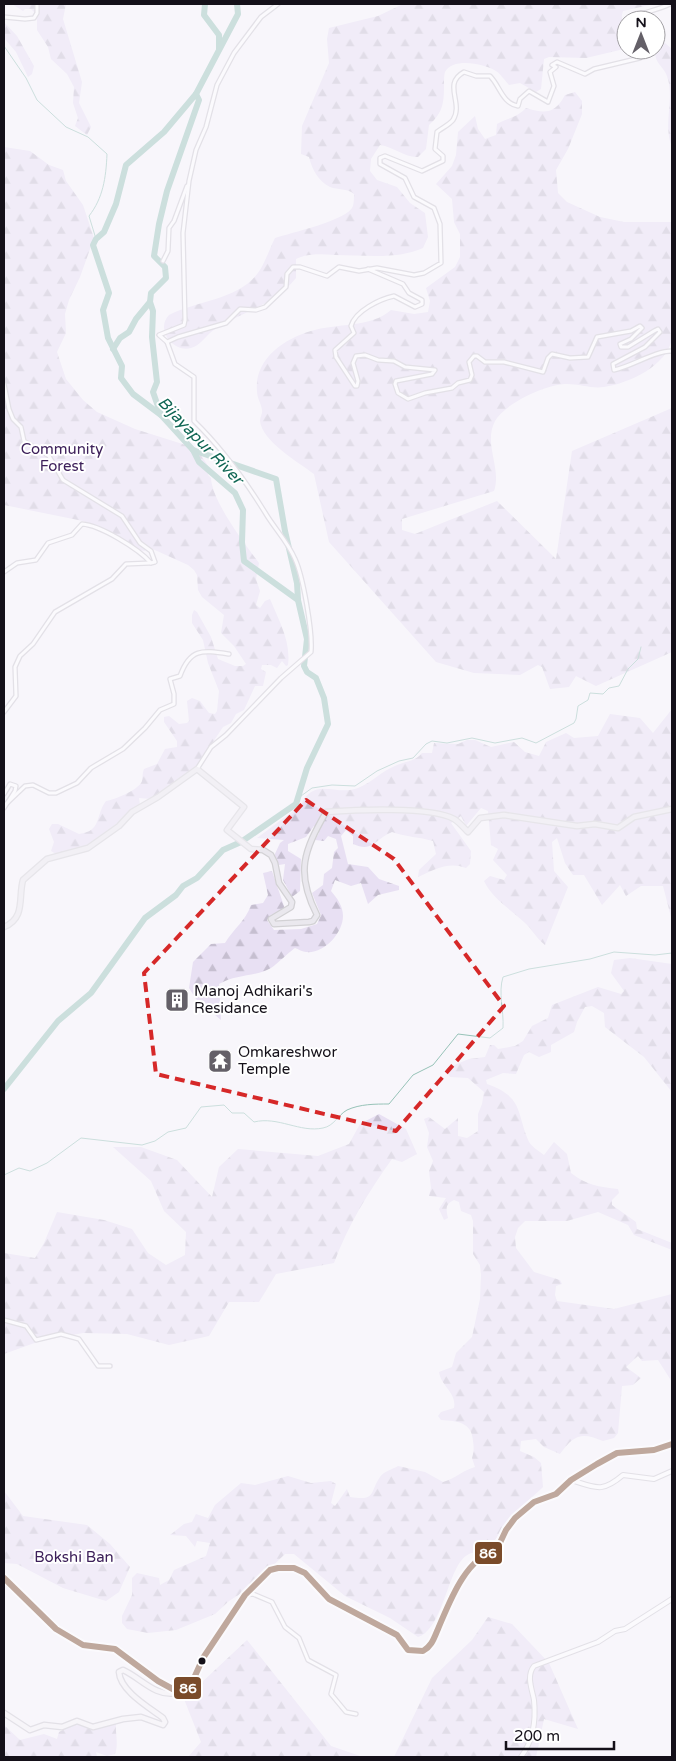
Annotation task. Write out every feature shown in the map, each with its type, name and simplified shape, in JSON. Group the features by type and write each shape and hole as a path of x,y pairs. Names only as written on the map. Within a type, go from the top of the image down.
{"main road":[{"path":"4,927 11,922 20,910 23,880 45,860 88,848 119,826 132,812 158,797 197,769 244,807 227,830 248,847 264,850 271,855 275,863 279,883 292,902 291,907 271,919 272,922 309,922 313,921 317,915 310,902 302,874 314,832 326,812 371,810 428,812 452,818 468,832 480,818 504,815 577,826 595,824 618,828 634,817 660,814 672,809"},
{"path":"4,1713 30,1730 44,1725 62,1727 77,1721 97,1727 141,1717 163,1725 165,1722 163,1718 128,1690 119,1677 119,1672 123,1670 161,1692 184,1693 190,1687 203,1658 245,1595 270,1570 287,1567 294,1568 310,1576 329,1599 396,1634 408,1650 423,1651 432,1643 460,1584 477,1559 497,1549 506,1530 527,1507 534,1502 556,1494 571,1480 617,1453 654,1450 672,1444"},
{"path":"4,1578 56,1629 83,1646 115,1649 176,1692"}],"street":[{"path":"4,17 34,18 38,10 37,4"},
{"path":"197,769 211,747 226,735 281,678 311,652 312,644 307,605 296,560 280,532 267,516 238,470 194,421 194,377 175,364 167,342 159,335 184,325 183,233 189,181 196,150 206,127 217,85 245,38 261,17 278,4"},
{"path":"651,10 670,4"},
{"path":"167,342 226,323 240,309 256,310 265,307 286,287 287,274 293,267 300,267 327,276 339,267 359,270 377,268 414,275 424,273 441,263 440,224 434,208 414,197 405,178 380,164 380,158 384,156 422,171 443,161 443,156 435,149 437,132 452,120 456,110 452,90 460,74 464,72 476,76 490,76 506,100 512,105 518,106 520,99 529,91 548,102 554,86 550,72 556,67 552,65 557,62 586,74 598,68 632,60"},
{"path":"163,261 168,251 169,228 174,221 189,181"},
{"path":"368,269 403,284 409,293 422,300 422,304 415,307 394,296 378,301 354,319 351,326 354,333 335,350 336,357 355,386 357,386 358,380 353,363 356,356 360,354 378,360 390,359 405,367 435,370 432,374 396,381 398,393 408,399 424,393 452,388 458,382 470,380 472,375 469,362 474,356 478,356 485,362 504,362 543,372 548,358 552,354 570,358 588,357 597,337 631,331 640,326 642,328 631,339 620,344 621,347 628,347 658,329 660,332 645,348 613,364 614,370 633,366 658,353 672,351"},
{"path":"4,384 9,409 13,419 21,426 24,441 50,456 63,480 122,516 140,543 153,553 155,562 126,564 112,579 55,612 33,644 20,656 15,667 16,696 4,712"},
{"path":"4,572 17,563 36,560 48,543 72,536 82,524 115,537 144,555 151,563"},
{"path":"4,807 25,786 33,785 45,792 56,793 77,783 91,768 123,749 145,728 160,710 174,704 174,694 170,679 180,676 187,658 194,654 208,651 229,654"},
{"path":"4,794 10,784 16,786 16,791 4,807"},
{"path":"4,1320 26,1326 36,1340 61,1334 79,1339 98,1366 110,1366"},
{"path":"571,1480 594,1487 610,1486 624,1474 654,1479 672,1471"},
{"path":"245,1595 253,1594 272,1602 285,1627 299,1638 308,1660 336,1675 331,1694 346,1712 356,1714"},
{"path":"521,1757 532,1737 534,1703 531,1672 534,1666 598,1642 615,1631 625,1629 672,1599"}],"highlighted area":[{"path":"306,800 394,859 504,1006 396,1131 156,1074 144,973"}],"green space":[{"path":"12,4 66,4 63,19 82,82 79,103 91,127 87,135 75,126 78,118 73,103 74,87 67,74 51,59 48,47 37,30 37,15 31,9 23,11"},
{"path":"403,4 654,4 627,10 616,10 616,51 586,58 549,57 544,59 541,89 536,92 520,83 509,85 498,72 485,66 462,63 449,67 444,75 442,106 438,115 429,125 426,149 418,157 413,157 380,145 371,159 370,171 377,180 397,187 410,203 425,213 428,237 423,248 413,252 391,255 320,254 296,259 296,278 279,295 215,329 194,347 184,349 178,347 168,339 165,333 165,321 169,315 242,288 260,270 275,238 331,221 349,211 353,206 354,194 330,187 322,181 316,174 309,157 301,154 302,126 329,63 327,39 329,28 378,16"},
{"path":"4,22 17,36 34,66 32,74 28,77 16,52 4,38"},
{"path":"666,44 672,49 672,147 668,130 670,88 668,79 657,61 666,60"},
{"path":"575,92 582,101 582,114 568,149 556,170 558,193 567,202 600,217 624,222 672,222 673,331 668,349 655,365 646,372 625,382 599,387 572,384 559,385 538,391 517,401 500,414 492,430 491,438 496,474 494,491 402,519 402,530 415,534 497,501 556,559 572,451 672,408 672,652 596,686 576,676 569,687 550,689 542,667 538,665 520,675 474,673 436,662 329,542 314,474 282,451 262,429 260,421 262,411 257,394 257,380 260,370 272,352 290,339 311,331 374,320 391,310 414,314 428,312 430,301 426,288 455,267 460,257 460,234 454,222 452,199 436,184 452,166 456,155 458,132 475,116 478,129 485,139 496,135 497,124 526,108 544,112 549,111 557,106 565,95"},
{"name":"Community Forest","path":"4,147 30,151 49,165 63,170 66,181 83,205 94,238 80,277 69,300 65,314 66,333 57,352 66,379 83,400 97,412 135,429 192,447 199,452 210,469 208,475 211,478 223,510 259,563 256,579 260,591 256,605 260,608 265,601 270,599 284,631 288,648 288,665 286,666 282,661 277,668 271,665 262,665 261,669 266,672 263,686 255,686 244,710 236,714 231,723 223,727 197,766 151,799 139,798 140,805 90,845 56,854 51,851 54,842 49,829 52,824 58,824 79,834 91,830 95,826 106,801 120,797 136,788 142,781 144,769 157,764 165,749 177,747 177,741 164,722 164,717 169,716 179,724 187,723 189,721 187,701 192,698 200,701 209,713 215,714 217,711 219,691 208,663 203,640 192,623 194,610 211,637 218,659 235,666 246,664 234,646 221,633 224,615 202,597 198,590 197,575 188,565 146,546 145,551 139,550 116,535 83,521 4,505"},
{"path":"672,709 672,921 663,886 641,886 626,896 620,885 602,905 584,875 573,875 565,863 557,838 552,842 554,871 568,887 545,945 527,925 496,898 484,881 490,876 504,880 507,875 493,860 498,849 491,845 488,811 481,808 466,826 461,816 451,823 471,851 470,864 466,868 453,865 441,867 418,877 419,870 436,854 433,841 392,832 374,844 365,847 353,844 353,836 346,830 341,836 348,864 368,867 379,879 399,886 399,890 378,895 368,904 361,883 351,886 335,880 331,891 343,912 342,923 336,935 326,946 319,950 306,952 295,948 265,971 219,984 221,1020 196,999 189,988 193,962 211,944 225,943 246,916 251,905 263,903 268,895 263,873 272,871 285,909 271,915 267,920 274,930 301,929 317,924 321,915 312,893 323,885 324,874 332,868 334,852 338,848 336,839 328,836 324,841 315,840 319,833 314,826 306,837 288,844 288,851 301,859 300,891 292,897 283,880 285,864 279,865 274,856 280,843 284,840 257,838 300,806 312,791 319,789 350,790 358,788 390,768 413,760 422,753 432,753 434,743 458,744 467,740 475,740 491,747 514,742 525,752 539,756 546,742 566,733 574,738 598,736 610,714 640,718 653,733"},
{"path":"630,958 672,964 672,1092 644,1057 605,1027 604,1013 592,1006 585,1007 574,1032 551,1045 551,1052 539,1057 529,1052 524,1055 516,1074 503,1073 486,1080 487,1084 499,1089 513,1100 529,1142 534,1147 544,1155 554,1142 567,1154 571,1173 593,1185 618,1189 619,1193 612,1200 612,1205 636,1222 637,1229 672,1243 672,1250 634,1235 628,1225 598,1212 567,1221 525,1221 518,1228 515,1237 516,1248 534,1272 560,1280 562,1284 556,1286 555,1295 557,1301 614,1309 672,1294 672,1382 658,1360 642,1361 638,1356 626,1367 641,1378 633,1385 622,1386 618,1433 614,1438 603,1441 589,1436 579,1437 570,1442 560,1454 544,1447 536,1439 521,1441 520,1451 534,1457 541,1463 543,1487 516,1512 491,1544 486,1548 469,1554 460,1562 431,1627 418,1637 390,1618 345,1596 294,1554 285,1554 251,1587 229,1601 215,1614 176,1630 148,1633 127,1629 122,1623 122,1616 132,1595 132,1578 137,1573 159,1578 160,1585 169,1580 174,1570 206,1556 210,1543 197,1541 195,1547 186,1536 170,1535 184,1524 192,1522 196,1514 208,1518 215,1505 241,1483 255,1485 288,1476 311,1483 331,1481 336,1484 331,1503 335,1506 347,1489 350,1497 368,1497 371,1495 381,1475 398,1466 425,1472 443,1482 475,1467 472,1458 474,1445 470,1430 463,1424 441,1420 438,1416 441,1412 454,1408 453,1398 439,1372 452,1367 456,1353 472,1337 480,1299 480,1265 473,1254 473,1221 471,1215 461,1211 459,1202 454,1200 448,1205 448,1218 444,1220 439,1209 446,1198 429,1196 431,1188 429,1171 433,1161 427,1147 429,1133 424,1119 429,1117 445,1129 458,1118 458,1136 467,1138 478,1131 478,1114 484,1092 468,1078 450,1077 446,1071 447,1068 469,1059 485,1057 490,1045 494,1045 498,1049 515,1046 523,1041 532,1026 548,1018 552,1005 598,987 621,994 624,991 611,973 614,960"},
{"path":"379,1114 406,1129 417,1154 402,1162 392,1159 360,1209 334,1263 276,1274 259,1302 229,1302 209,1336 169,1345 127,1334 83,1333 40,1341 4,1354 4,1253 35,1258 44,1243 57,1212 104,1220 132,1229 148,1253 166,1265 185,1255 186,1232 164,1211 151,1181 113,1147 141,1147 177,1160 212,1197 219,1167 238,1149 318,1156 349,1144 360,1124"},
{"name":"Bokshi Ban","path":"4,1491 23,1516 87,1525 110,1544 130,1567 119,1592 106,1601 63,1588 17,1564 4,1563"},
{"path":"488,1617 512,1624 549,1663 578,1729 544,1719 536,1757 394,1757 432,1678 472,1640"},
{"path":"247,1640 331,1746 363,1757 188,1757 201,1742 184,1699"},
{"path":"78,1722 96,1729 116,1723 117,1747 115,1754 107,1756 96,1752 97,1757 4,1757 4,1725 20,1740 44,1734 57,1739 59,1732"}],"waterway":[{"path":"205,4 204,15 219,35 219,49"},
{"name":"Bijayapur River","path":"4,1089 58,1021 91,993 145,918 176,895 183,886 197,878 223,850 241,842 296,804 307,768 328,724 324,698 316,678 307,672 304,666 307,639 298,600 244,561 242,542 243,510 235,493 199,462 193,450 161,415 133,394 121,378 122,366 108,338 103,310 109,293 93,245 96,239 104,232 116,204 126,165 164,132 196,94 238,14 237,4"},
{"path":"4,46 26,78 37,100 66,127 88,137 107,154 101,195 89,216 96,239"},
{"path":"113,349 120,338 129,332 136,319 150,302 151,293 166,278 165,267 154,256 159,224 167,191 199,100 196,94"},
{"path":"150,302 153,311 152,337 157,382 153,392 161,415"},
{"path":"193,450 276,479 297,583 298,600"},
{"path":"296,804 301,796 312,788 332,785 355,786 377,771 399,761 413,758 426,744 432,741 447,743 472,738 495,743 522,738 536,743 574,723 578,706 588,700 590,693 603,694 609,688 619,686 628,669 638,659 641,647"},
{"path":"4,1175 19,1168 30,1171 47,1163 81,1138 142,1145 155,1141 168,1132 186,1128 201,1107 224,1105 232,1113 244,1113 254,1122 272,1121 314,1129 327,1127 344,1112 352,1108 389,1104 413,1075 433,1065 458,1034 490,1038 503,1028 501,989 503,977 529,969 590,959 614,952 655,955 672,953"}],"transit line":[{"name":"86","path":"4,1578 56,1629 83,1645 115,1649 158,1681 180,1693 190,1687 203,1658 245,1595 270,1570 278,1568 294,1568 305,1573 329,1599 397,1635 408,1650 423,1651 432,1642 467,1571 486,1554 497,1549 506,1530 515,1518 534,1502 556,1494 571,1480 617,1453 654,1450 672,1444"}],"place":[{"name":"Manoj Adhikari's Residance","path":"177,1000"},
{"name":"Omkareshwor Temple","path":"220,1061"}]}
